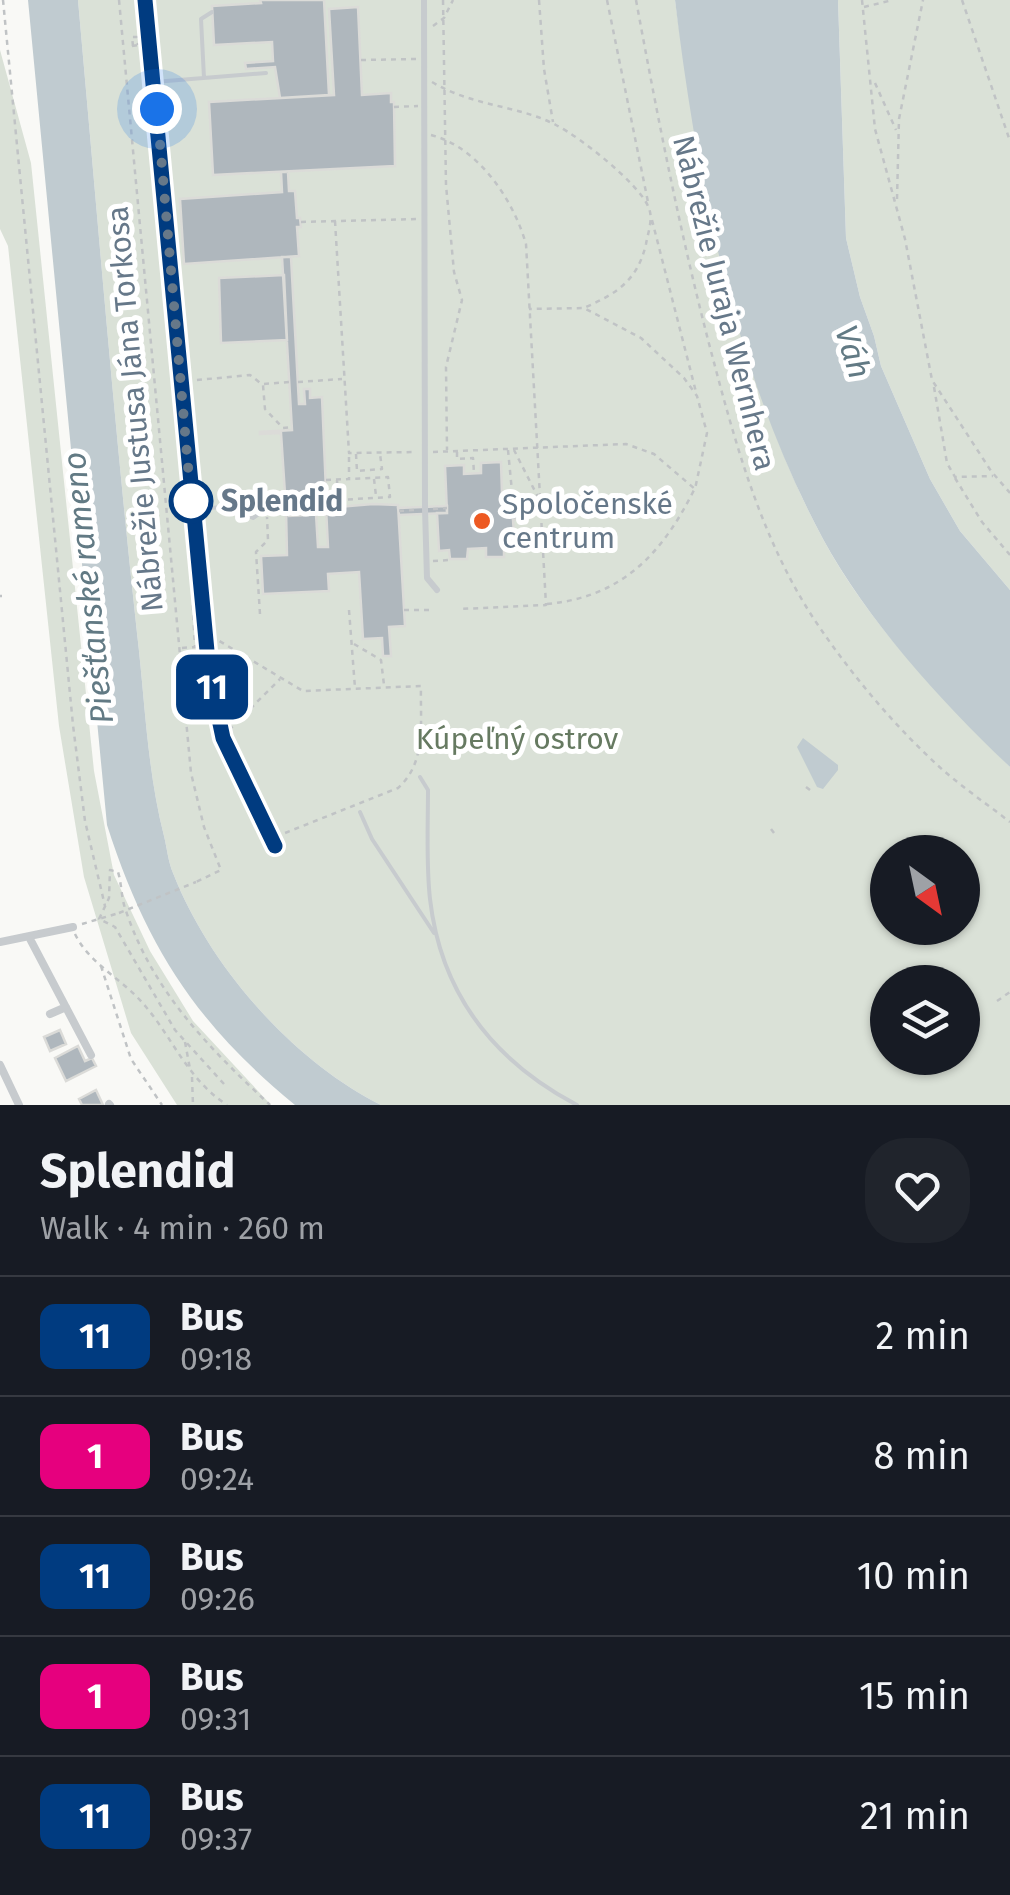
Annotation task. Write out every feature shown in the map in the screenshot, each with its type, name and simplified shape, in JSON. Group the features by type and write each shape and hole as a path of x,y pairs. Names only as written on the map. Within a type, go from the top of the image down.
{"street":[{"path":"424,0 426,562 427,578 437,590"},
{"path":"0,942 73,926"},
{"path":"30,937 91,1055"},
{"path":"50,1014 66,1007"},
{"path":"0,1066 20,1105"}],"lane":[{"path":"145,0 207,654 223,738 275,846"},
{"path":"204,78 200,19 212,12"},
{"path":"154,82 266,73"},
{"path":"192,509 226,506 250,492 265,505 260,513 249,518 226,506"},
{"path":"420,776 428,790 430,898 436,937 447,969 469,1013 494,1046 543,1087 577,1105"},
{"path":"360,812 372,839 436,937"}],"path":[{"path":"3,0 73,724 85,820 106,906"},
{"name":"Nábrežie Justusa Jána Torkosa","path":"99,919 221,870 204,827 191,773 119,0"},
{"path":"443,0 444,138 454,272 462,300 446,366 447,451"},
{"path":"424,34 444,18 454,0"},
{"path":"539,0 544,69 554,124"},
{"path":"460,609 587,598 638,568 662,544 684,514 695,489 707,434 651,219 607,0"},
{"name":"Nábrežie Juraja Wernhera","path":"636,0 693,284 740,464 778,552 819,627 885,710 944,770 1010,822"},
{"path":"862,0 875,129 897,205 939,402 948,463 982,522 1010,555"},
{"path":"863,7 893,0"},
{"path":"897,205 898,135 923,0"},
{"path":"962,0 1010,142"},
{"path":"123,47 134,46"},
{"path":"360,60 424,59"},
{"path":"424,77 465,99 554,124 610,162 648,204"},
{"path":"872,77 898,135"},
{"path":"394,106 424,106"},
{"path":"424,133 444,138 481,166 502,192 526,244 546,604"},
{"path":"301,222 424,218"},
{"path":"529,309 584,308 608,298 638,271 651,219"},
{"path":"335,221 350,479"},
{"path":"584,308 641,338 684,378 697,396"},
{"path":"425,366 446,366"},
{"path":"180,381 250,375 263,384 290,382"},
{"path":"298,382 344,379"},
{"path":"932,380 1010,493"},
{"path":"263,384 265,409 284,428 292,428"},
{"path":"348,453 626,444 654,454 695,489"},
{"path":"514,448 541,503"},
{"path":"508,449 513,505"},
{"path":"456,451 457,458 473,458 474,474"},
{"path":"356,453 357,471 382,470 380,452"},
{"path":"326,480 388,476 390,496 338,500 336,480"},
{"path":"955,477 996,477"},
{"path":"374,478 376,498"},
{"path":"506,505 541,503"},
{"path":"260,614 256,552 268,540 265,505 285,504"},
{"path":"426,562 450,560"},
{"path":"180,648 194,647 192,593 200,588"},
{"path":"349,610 355,688"},
{"path":"404,610 431,610"},
{"path":"213,636 219,684"},
{"path":"205,638 213,636 303,691 420,686 419,757 412,776 398,788 276,837"},
{"path":"351,642 382,660 384,686"},
{"path":"181,657 207,654"},
{"path":"224,715 228,731 281,678"},
{"path":"225,1105 191,1074 140,1000 79,942 73,926 99,919 110,886 108,873 114,868 120,876 130,924 177,1006 205,1044 270,1105"},
{"path":"99,919 119,933 146,984 185,1041 224,1084"},
{"path":"101,965 130,1058 162,1105"},
{"path":"996,1001 1010,992"},
{"path":"185,1041 193,1105"}],"green space":[{"name":"Kúpeľný ostrov","path":"78,0 675,0 696,126 731,289 755,374 785,457 823,539 862,602 933,687 1010,767 1010,1105 381,1105 316,1063 285,1036 231,975 208,942 171,868 147,735"},
{"path":"838,0 1010,0 1010,590 960,531 930,479 881,366 860,297 846,238"},
{"path":"0,50 31,163 94,771 114,875 150,951 193,1021 271,1105 177,1105 131,1033 84,877 59,726 8,246 0,229"}],"water":[{"name":"Piešťanské rameno","path":"28,0 78,0 147,735 171,868 208,942 257,1007 316,1063 381,1105 295,1105 229,1044 178,980 158,945 122,868 107,825"},
{"name":"Váh","path":"675,0 838,0 846,238 881,366 930,479 960,531 1010,590 1010,767 933,689 861,600 823,539 792,476 743,345 724,277 695,138"},
{"path":"803,738 838,765 823,789 817,787 797,747"}],"building":[{"path":"260,0 324,0 329,95 280,98 275,67 246,69 245,63 273,61 272,42 214,45 212,6 261,3"},
{"path":"358,7 362,95 391,93 395,166 213,175 209,102 334,95 329,9"},
{"path":"281,172 288,172 289,191 295,191 301,227 297,227 299,256 184,264 180,199 282,192"},
{"path":"282,257 291,257 299,404 305,404 304,389 310,389 310,398 322,397 327,514 289,516 281,433 260,434 292,430"},
{"path":"284,275 287,340 221,343 219,278"},
{"path":"501,462 502,494 510,495 511,500 505,501 506,510 522,510 522,518 513,520 515,547 504,548 504,557 486,557 486,548 468,549 467,559 450,559 449,550 439,551 437,513 447,513 445,466 464,465 464,474 481,473 481,463"},
{"path":"398,505 405,626 389,627 391,656 383,656 382,638 363,639 359,572 328,574 329,591 263,594 261,556 287,555 286,509 289,516 316,514 318,547 328,547 326,508"},
{"path":"447,506 447,513 399,515 398,508"},
{"path":"60,1030 66,1044 50,1051 44,1037"},
{"path":"78,1046 85,1061 92,1058 96,1066 66,1081 55,1058"},
{"path":"96,1090 103,1105 82,1105 79,1099"}],"bus line":[{"name":"11","path":"145,0 209,672 223,738 275,846"}],"place":[{"name":"Splendid","path":"191,501"},
{"name":"Spoločenské centrum","path":"482,521"}],"route":[{"path":"157,109 191,501"}]}
